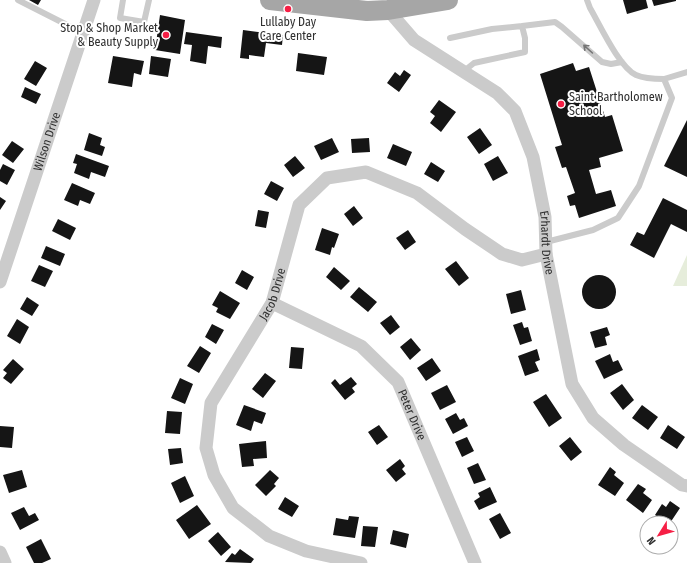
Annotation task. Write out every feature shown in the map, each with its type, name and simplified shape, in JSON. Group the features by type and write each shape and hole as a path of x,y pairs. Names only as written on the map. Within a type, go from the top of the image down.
{"main road":[{"path":"270,0 388,10 424,2 448,0"}],"street":[{"name":"Wilson Drive","path":"0,282 94,0"},
{"name":"Erhardt Drive","path":"388,10 414,40 497,93 515,111 533,157 545,217 546,248 572,384 593,418 624,445 682,485 687,486"},
{"name":"Jacob Drive","path":"361,563 306,551 269,536 233,508 214,475 206,448 211,403 272,303 298,205 327,178 366,172 417,193 465,229 502,254 522,260 546,248"},
{"name":"Peter Drive","path":"272,303 361,346 398,382 475,563"},
{"path":"0,552 5,563"}],"lane":[{"path":"18,0 83,33"},
{"path":"123,0 120,18 144,22 149,0"},
{"path":"587,0 590,8 622,62 636,74 650,78 664,79 687,72"},
{"path":"450,38 492,29 555,22 602,62 611,64 622,62"},
{"path":"464,71 474,63 525,52 525,38 522,26"},
{"path":"546,248 593,230 618,218 639,186 672,98 664,79"}],"green space":[{"path":"687,255 687,286 673,286"}],"building":[{"path":"29,0 41,0 38,5"},
{"path":"623,0 646,0 648,8 627,14"},
{"path":"652,0 676,0 676,1 654,6"},
{"path":"160,15 185,20 180,54 155,50"},
{"path":"243,30 283,35 282,45 266,43 264,57 249,55 249,59 240,58"},
{"path":"186,32 222,37 221,48 208,46 206,64 190,61 192,45 184,44"},
{"path":"298,53 327,57 324,75 296,71"},
{"path":"113,56 144,61 141,75 134,73 132,87 108,83"},
{"path":"151,56 171,59 168,77 149,74"},
{"path":"35,61 47,68 36,86 24,79"},
{"path":"573,63 576,71 589,67 605,117 612,115 623,151 599,158 601,167 589,170 596,194 611,190 616,206 579,218 575,205 570,206 567,196 575,193 566,167 562,168 555,147 562,145 540,74"},
{"path":"404,70 411,75 399,92 387,83 395,72 400,76"},
{"path":"25,87 41,94 36,104 21,97"},
{"path":"439,100 456,112 441,132 430,123 435,116 430,112"},
{"path":"687,120 687,177 664,166"},
{"path":"480,128 492,145 479,154 467,137"},
{"path":"89,133 102,138 100,145 105,147 102,156 84,150"},
{"path":"332,138 339,152 321,160 314,146"},
{"path":"369,138 370,152 352,153 351,139"},
{"path":"12,141 24,149 13,163 2,155"},
{"path":"393,144 412,152 406,166 387,158"},
{"path":"76,154 109,166 105,177 91,172 89,179 74,173 77,164 73,163"},
{"path":"295,156 305,168 293,177 284,165"},
{"path":"498,156 508,173 493,181 484,164"},
{"path":"431,162 445,171 438,182 424,174"},
{"path":"3,164 15,170 7,185 0,181 0,170"},
{"path":"271,181 284,188 277,201 264,194"},
{"path":"72,183 95,193 90,204 80,200 78,206 64,200"},
{"path":"0,197 6,201 0,210"},
{"path":"663,198 687,210 687,232 671,224 654,258 630,245 637,232 644,235"},
{"path":"354,206 363,218 353,226 344,214"},
{"path":"258,210 269,212 266,228 255,226"},
{"path":"58,219 76,228 70,240 52,231"},
{"path":"322,228 339,234 334,248 332,247 330,255 315,250"},
{"path":"408,230 416,242 405,250 396,238"},
{"path":"46,246 65,254 60,266 41,258"},
{"path":"456,261 469,278 459,286 445,269"},
{"path":"39,265 53,271 45,287 31,281"},
{"path":"334,267 350,281 341,290 326,277"},
{"path":"242,270 254,277 247,290 235,283"},
{"path":"599,275 611,280 616,292 611,304 599,309 587,304 582,292 587,280"},
{"path":"359,287 377,302 368,312 350,297"},
{"path":"521,290 526,310 511,314 506,294"},
{"path":"220,291 240,303 230,319 216,312 218,308 212,305"},
{"path":"27,297 39,305 32,316 20,309"},
{"path":"391,315 400,327 390,335 380,323"},
{"path":"17,319 29,327 20,344 7,336"},
{"path":"522,322 524,328 528,327 532,341 520,345 513,325"},
{"path":"212,324 224,330 216,344 205,337"},
{"path":"607,327 610,335 605,337 607,345 595,348 590,332"},
{"path":"411,338 421,350 410,360 400,347"},
{"path":"200,346 211,353 199,373 187,366"},
{"path":"291,347 304,348 302,369 289,368"},
{"path":"537,349 540,360 535,362 539,371 525,376 518,356"},
{"path":"610,354 613,362 618,360 623,370 604,379 595,361"},
{"path":"432,358 441,371 426,381 417,368"},
{"path":"13,359 24,369 11,384 3,378 7,373 3,370"},
{"path":"265,373 276,381 263,398 252,389"},
{"path":"351,377 357,384 352,388 355,392 345,400 331,383 335,379 340,385"},
{"path":"180,378 193,384 185,404 171,398"},
{"path":"622,384 634,400 623,410 610,393"},
{"path":"447,385 456,402 440,410 431,393"},
{"path":"546,394 562,418 549,427 533,402"},
{"path":"244,405 266,413 262,424 254,421 251,431 236,425"},
{"path":"642,405 658,417 648,430 632,418"},
{"path":"167,411 182,412 180,434 165,433"},
{"path":"456,413 460,420 464,418 468,426 453,434 445,419"},
{"path":"379,425 388,437 377,445 368,432"},
{"path":"668,425 685,437 677,449 660,438"},
{"path":"0,426 14,427 12,448 0,447"},
{"path":"467,437 474,451 462,457 455,442"},
{"path":"570,437 582,452 571,461 559,446"},
{"path":"266,441 267,458 253,459 254,466 242,467 239,444"},
{"path":"181,448 183,463 170,465 168,449"},
{"path":"400,459 405,466 402,469 406,474 396,482 386,470"},
{"path":"478,463 486,480 474,484 467,468"},
{"path":"610,467 616,472 614,475 624,483 615,496 598,485"},
{"path":"22,470 27,487 9,493 3,475"},
{"path":"270,470 279,478 274,484 276,486 266,496 255,485"},
{"path":"185,476 194,496 180,503 171,483"},
{"path":"638,484 646,489 643,493 652,500 643,513 626,500"},
{"path":"490,487 497,502 479,510 474,501 480,497 478,493"},
{"path":"285,497 299,506 292,517 278,509"},
{"path":"670,501 680,508 675,515 655,515 662,504 666,507"},
{"path":"197,505 211,524 189,539 176,520"},
{"path":"24,507 29,516 35,513 39,520 20,530 11,513"},
{"path":"500,513 511,533 500,539 489,519"},
{"path":"349,516 359,517 355,538 333,535 336,518 348,520"},
{"path":"363,526 378,527 375,547 361,546"},
{"path":"393,530 409,534 406,548 390,544"},
{"path":"218,532 231,547 221,556 208,541"},
{"path":"41,539 51,559 42,563 34,563 26,547"},
{"path":"240,549 254,559 251,563 225,562 232,553 235,555"}],"place":[{"name":"Lullaby Day Care Center","path":"288,9"},
{"name":"Stop & Shop Market & Beauty Supply","path":"166,35"},
{"name":"Saint Bartholomew School","path":"561,104"}]}
